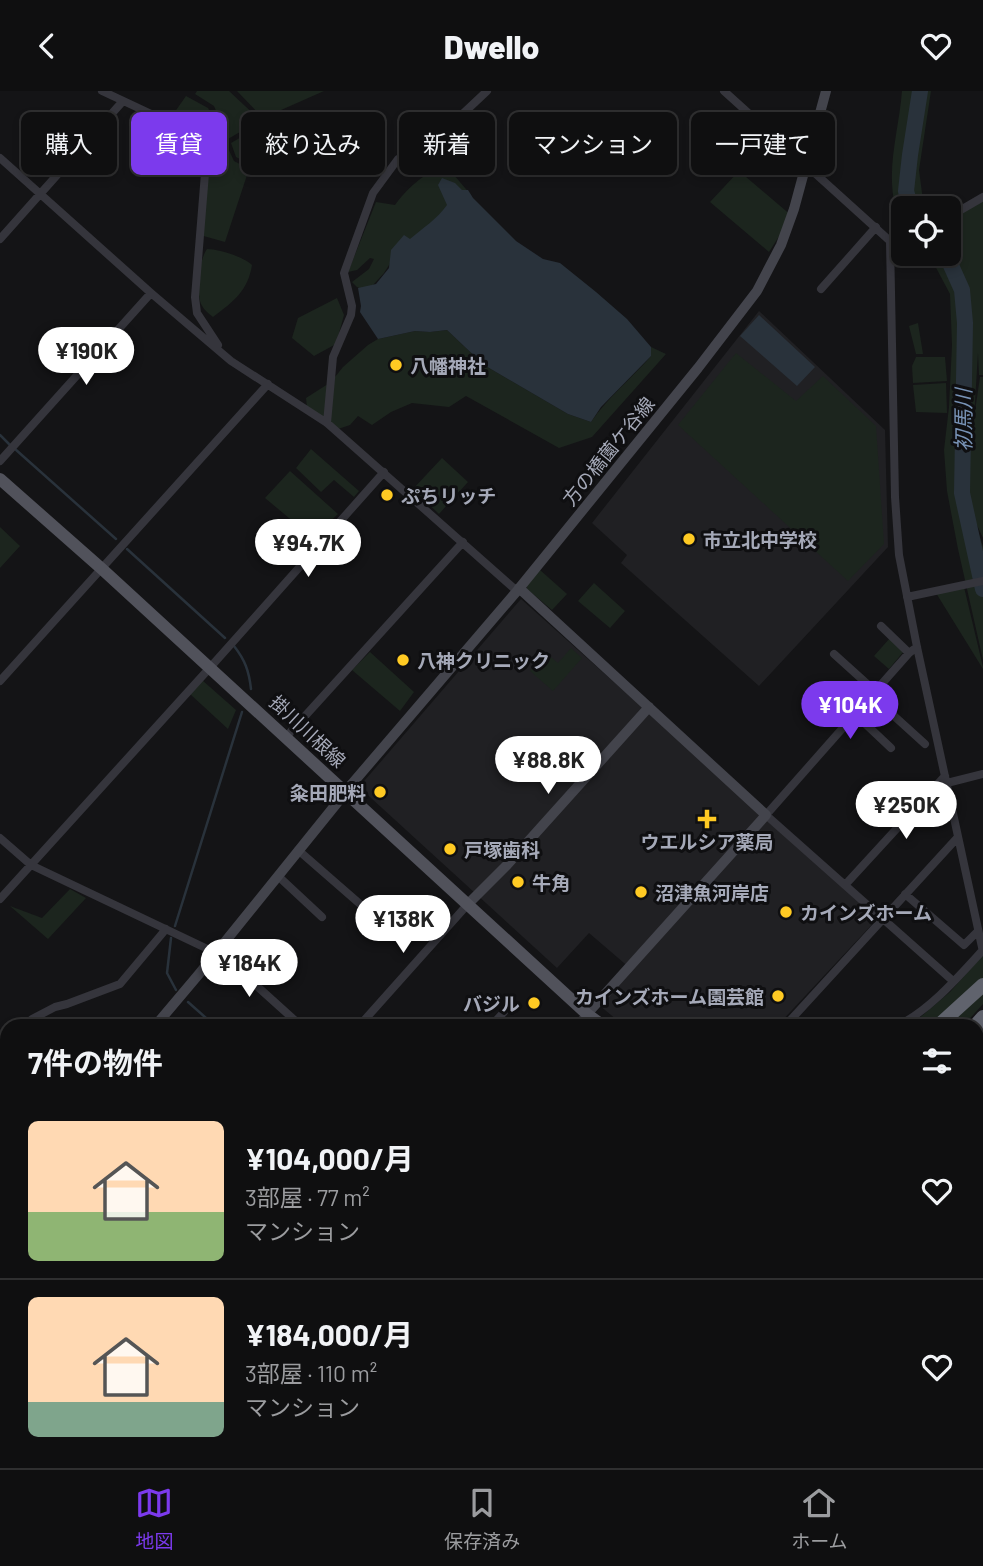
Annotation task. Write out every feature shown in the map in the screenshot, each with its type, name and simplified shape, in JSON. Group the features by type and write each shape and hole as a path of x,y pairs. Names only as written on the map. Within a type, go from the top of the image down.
{"highway":[{"path":"946,1019 983,985"}],"main road":[{"name":"掛川川根線","path":"0,479 210,667 594,1019"},
{"name":"掛川川根線","path":"587,1014 591,1019"}],"street":[{"path":"102,91 179,127 202,148 206,161 195,297 197,313 223,354"},
{"path":"465,112 487,91"},
{"path":"724,91 747,112"},
{"name":"方の橋薗ケ谷線","path":"820,112 825,91"},
{"path":"0,239 123,101"},
{"path":"0,158 231,361 327,423 384,472 518,589 953,981"},
{"path":"327,423 333,357 351,315 352,306 344,273 373,193 399,158"},
{"name":"方の橋薗ケ谷線","path":"161,1019 345,792 518,589 698,368 757,291 781,246 805,175"},
{"path":"817,175 890,240 895,497 899,555 983,951 911,1019"},
{"path":"961,210 983,197"},
{"path":"821,289 876,227"},
{"path":"0,461 151,293"},
{"path":"0,681 268,384"},
{"path":"0,899 384,472"},
{"path":"286,737 463,542"},
{"path":"907,597 983,581"},
{"path":"881,626 909,653"},
{"path":"583,1019 917,647"},
{"path":"834,654 925,744"},
{"path":"365,1019 649,707"},
{"path":"855,714 891,748"},
{"path":"845,885 946,780 983,774"},
{"path":"791,1019 958,837"},
{"path":"0,838 31,865 217,952 293,1019"},
{"path":"298,850 360,904"},
{"path":"278,876 322,917"},
{"path":"905,894 964,945 978,931"},
{"path":"32,1019 55,1007 67,1005 120,984 166,929"},
{"path":"498,1019 504,1012"}],"shaded area":[{"path":"197,91 229,91 251,112 241,112 241,131 228,139 227,112 217,112 214,106 195,94"},
{"path":"237,91 324,91 277,112 257,112"},
{"path":"902,91 931,91 919,170 922,196 894,196 894,149"},
{"path":"186,96 208,108 210,112 175,112"},
{"path":"241,137 241,160 236,157 231,143"},
{"path":"227,146 234,161 241,165 241,175 247,175 225,242 200,235 204,175 227,175"},
{"path":"426,175 454,175 471,195 394,257 373,285 362,289 357,287 352,282 369,269 374,259 370,258 357,270 348,272 376,202 395,205"},
{"path":"735,175 744,175 792,216 769,252 710,202"},
{"path":"442,178 455,183 462,190 468,190 516,241 543,259 560,263 596,292 627,319 651,347 651,356 601,407 591,422 568,414 484,365 447,330 415,331 378,339 360,312 358,288 376,284 389,268 391,250 404,235 410,239 447,205 438,185"},
{"path":"983,197 983,375 979,375 978,353 974,418 980,377 983,377 983,538 975,521 983,547 983,660 947,491 944,450 952,345 950,294 935,266 961,266 961,211"},
{"path":"207,249 231,254 252,265 243,289 213,317 199,299 200,268"},
{"path":"337,298 344,315 336,344 314,356 292,338 298,318"},
{"path":"759,311 885,430 888,547 759,686 621,563 627,555 592,523"},
{"path":"759,315 815,367 797,386 740,336"},
{"path":"918,323 923,354 916,354 909,326"},
{"path":"447,330 484,365 568,414 591,422 651,356 651,347 666,354 592,437 559,448 466,396 449,407 412,403 391,412 372,425 358,416 350,425 335,430 307,407 306,398 331,382 343,367 378,339 415,331"},
{"path":"736,353 796,401 823,376 876,426 884,544 848,581 678,425"},
{"path":"916,357 945,357 947,381 913,383 912,366"},
{"path":"946,383 947,413 916,412 913,385"},
{"path":"311,449 359,491 354,497 334,480 321,492 296,468"},
{"path":"442,458 468,482 439,514 413,489"},
{"path":"290,471 338,514 313,538 265,498"},
{"path":"0,527 20,546 0,568"},
{"path":"540,570 567,594 552,610 527,589 527,585"},
{"path":"594,583 625,611 610,628 578,601"},
{"path":"964,587 983,667 983,669 936,593"},
{"path":"521,599 878,918 784,1019 616,1019 599,1005 631,969 589,933 557,968 359,787"},
{"path":"890,638 904,651 889,669 874,656"},
{"path":"571,648 582,658 553,691 530,671 546,653 558,663"},
{"path":"370,652 414,692 400,711 352,670"},
{"path":"202,680 236,710 228,729 190,694"},
{"path":"70,889 86,898 48,939 10,906 42,918"},
{"path":"983,955 983,978 940,1019 918,1019 950,992"},
{"path":"983,990 983,1004 969,1019 950,1019"}],"waterway":[{"name":"初馬川","path":"907,196 910,155 920,91"},
{"name":"初馬川","path":"951,266 962,290 965,323 962,493 983,589"},
{"path":"0,435 10,445"},
{"path":"15,449 116,539"},
{"path":"127,549 225,638"},
{"path":"234,646 246,666 251,689"},
{"path":"175,926 242,712"},
{"path":"171,938 167,973 176,990"},
{"path":"188,1002 207,1019"}],"place":[{"name":"八幡神社","path":"396,365"},
{"name":"ぷちリッチ","path":"387,495"},
{"name":"市立北中学校","path":"689,539"},
{"name":"八神クリニック","path":"403,660"},
{"name":"粂田肥料","path":"380,792"},
{"name":"ウエルシア薬局","path":"707,819"},
{"name":"戸塚歯科","path":"450,849"},
{"name":"牛角","path":"518,882"},
{"name":"沼津魚河岸店","path":"641,892"},
{"name":"カインズホーム","path":"786,912"},
{"name":"カインズホーム園芸館","path":"778,996"},
{"name":"バジル","path":"534,1003"}]}
